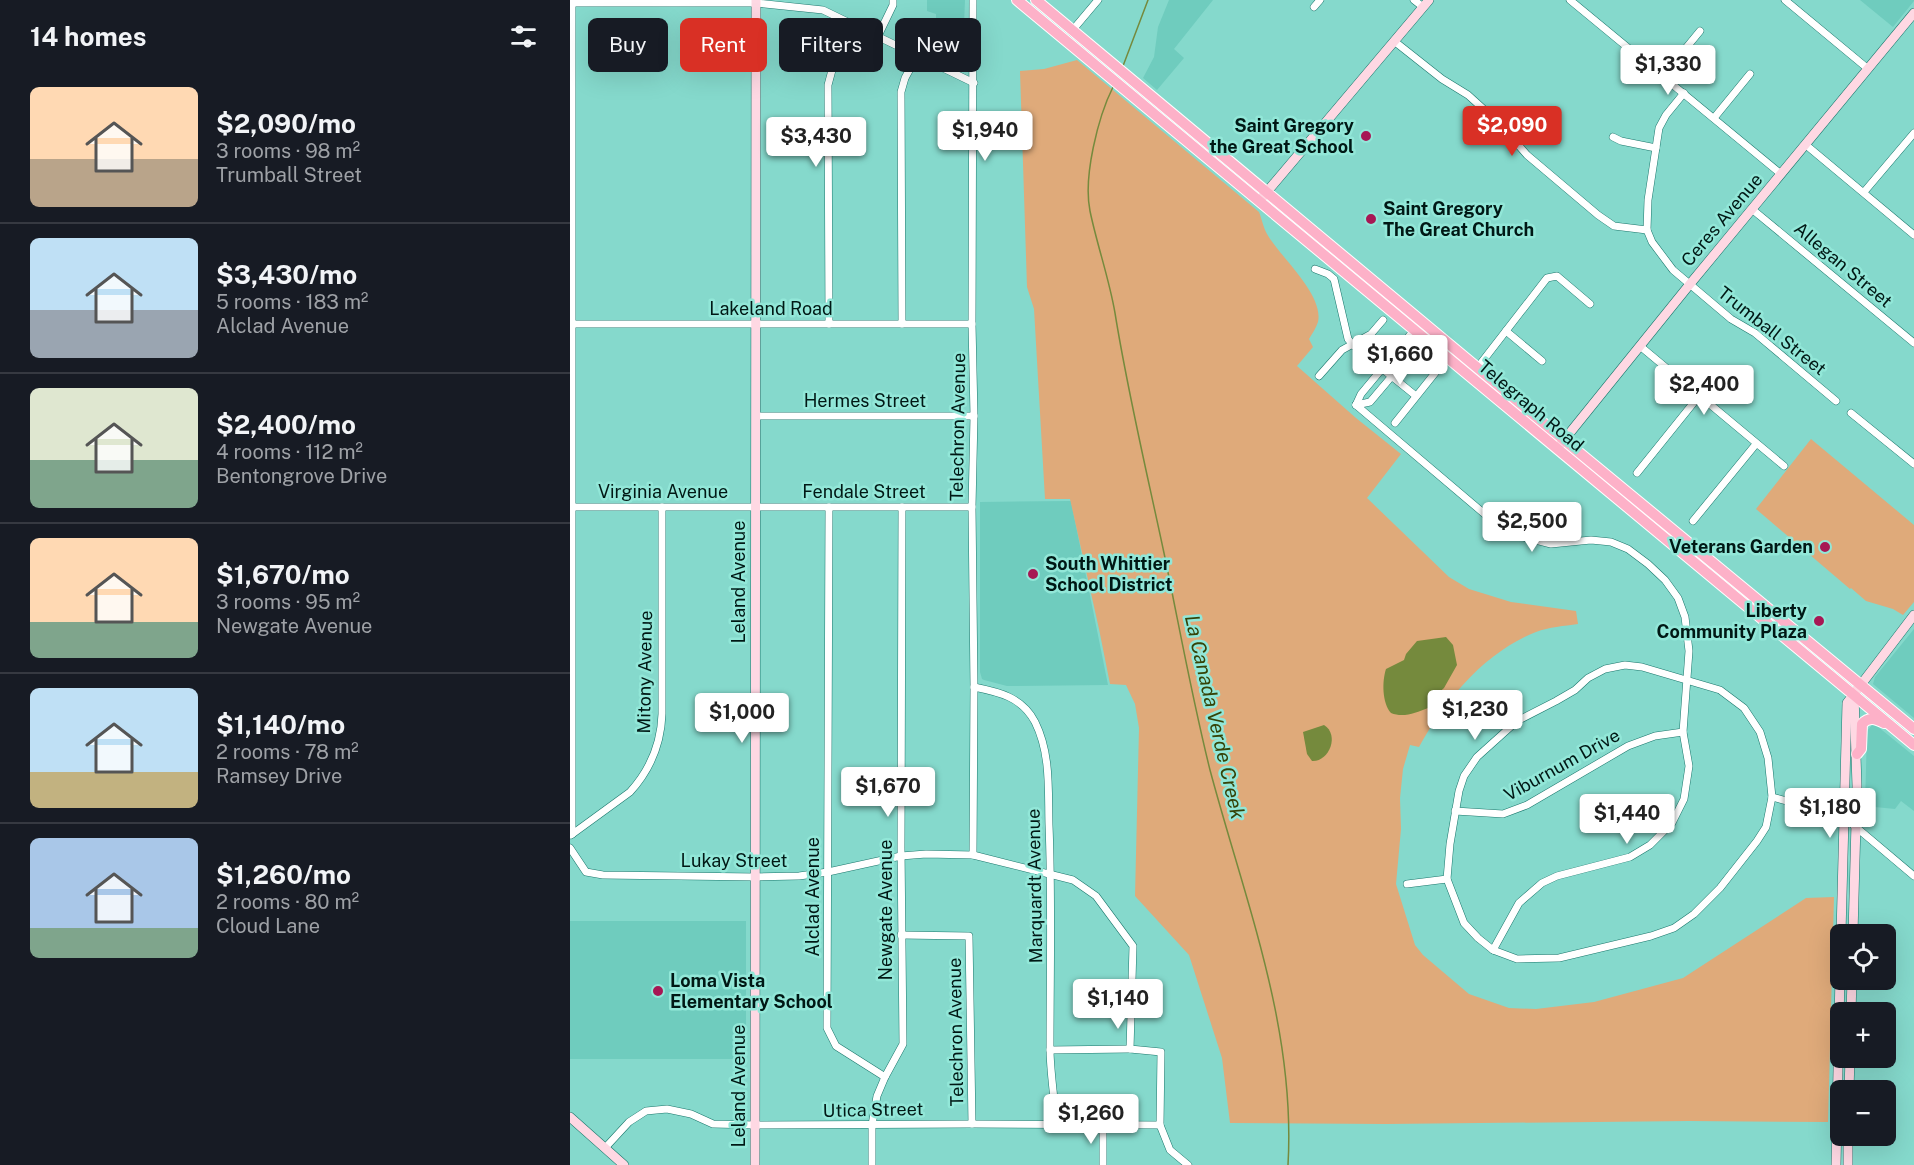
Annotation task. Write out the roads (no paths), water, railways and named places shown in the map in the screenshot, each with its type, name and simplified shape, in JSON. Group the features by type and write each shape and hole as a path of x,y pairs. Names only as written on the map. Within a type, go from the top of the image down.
{"main road":[{"name":"Telegraph Road","path":"1017,0 1135,98 1264,196"},
{"name":"Telegraph Road","path":"1036,0 1135,81 1264,196 1418,326 1478,367 1561,445 1860,683 1914,729"},
{"name":"Telegraph Road","path":"1428,333 1914,745"},
{"path":"1857,754 1861,749 1861,727 1864,721 1872,719 1889,726"}],"street":[{"path":"823,10 825,0"},
{"path":"883,26 893,5 893,0"},
{"name":"Telechron Avenue","path":"973,0 973,855"},
{"path":"1085,0 1093,7"},
{"path":"1065,39 1098,0"},
{"path":"1314,8 1320,0"},
{"path":"1264,196 1426,4 1414,0"},
{"path":"1570,0 1781,174"},
{"path":"1785,0 1868,68"},
{"path":"571,835 572,2 756,1 823,10 840,18"},
{"name":"Leland Avenue","path":"755,1165 756,1"},
{"name":"Ceres Avenue","path":"1561,445 1690,284 1914,13"},
{"path":"1663,76 1700,31"},
{"path":"1394,41 1442,79 1468,95 1500,124 1527,155 1614,226 1647,230 1648,200 1659,128 1666,115 1684,93"},
{"path":"829,324 828,85 832,72"},
{"path":"902,324 901,92 908,72"},
{"path":"951,72 974,83"},
{"path":"1714,118 1750,74"},
{"path":"1864,192 1914,134"},
{"path":"1613,137 1621,141 1656,148"},
{"path":"1806,145 1914,235"},
{"name":"Allegan Street","path":"1753,210 1914,344"},
{"name":"Trumball Street","path":"1647,230 1657,252 1673,270 1731,319 1755,333 1836,401"},
{"path":"1315,269 1334,279 1345,329 1352,345 1416,396"},
{"path":"1478,367 1547,278 1557,276 1590,304"},
{"path":"1319,376 1342,350 1371,334 1383,320"},
{"name":"Lakeland Road","path":"571,324 972,324"},
{"path":"1356,405 1361,394 1418,326"},
{"path":"1506,331 1542,361"},
{"path":"1356,405 1370,402 1428,333"},
{"path":"1640,346 1784,466"},
{"path":"1395,423 1439,368"},
{"path":"1637,473 1700,396"},
{"path":"1356,405 1507,533 1551,544 1591,540 1611,542 1628,549 1665,580 1678,598 1685,617 1689,651 1683,732 1689,766 1684,799 1672,823 1650,845 1630,857 1557,876 1542,883 1519,903 1493,950"},
{"path":"1851,413 1914,464"},
{"name":"Hermes Street","path":"756,416 974,416"},
{"path":"1693,521 1756,444"},
{"name":"Virginia Avenue","path":"571,507 756,507"},
{"name":"Mitony Avenue","path":"571,835 630,792 651,762 660,740 662,507"},
{"name":"Fendale Street","path":"756,507 972,507"},
{"name":"Alclad Avenue","path":"829,507 827,1028 836,1046 885,1077"},
{"name":"Newgate Avenue","path":"873,1165 872,1125 877,1096 903,1044 902,507"},
{"path":"1841,924 1847,703 1914,615"},
{"path":"1625,665 1642,667 1688,681 1720,690 1744,708 1760,732 1768,758 1772,797 1766,827 1757,841 1720,888 1694,914 1674,928 1651,936 1558,958 1517,959 1493,950 1464,923 1447,879 1455,811 1464,776 1477,757 1517,721 1575,690 1588,678 1605,669 1625,665"},
{"name":"Marquardt Avenue","path":"974,687 1002,693 1019,702 1034,720 1042,739 1047,762 1051,874 1050,1050 1056,1125"},
{"path":"1853,924 1857,754 1854,695"},
{"name":"Viburnum Drive","path":"1455,811 1503,814 1527,805 1628,746 1655,736 1683,732"},
{"path":"1772,797 1844,817 1914,876"},
{"name":"Lukay Street","path":"570,848 586,872 603,875 799,876 901,856 926,854 973,855 1073,880 1096,896 1133,946 1130,1049"},
{"path":"1407,884 1447,879"},
{"name":"Telechron Avenue","path":"901,935 969,936 972,1124"},
{"path":"1836,1165 1840,990"},
{"path":"1050,1050 1130,1049 1161,1052 1160,1125 1170,1150 1188,1165"},
{"name":"Utica Street","path":"605,1148 629,1122 646,1111 667,1109 691,1114 713,1124 1160,1125"},
{"path":"571,1121 624,1165"},
{"path":"1103,1125 1103,1165"},
{"path":"1848,1146 1848,1165"}],"waterway":[{"name":"La Canada Verde Creek","path":"1123,66 1148,0"},
{"name":"La Canada Verde Creek","path":"1113,87 1102,114 1093,148 1088,197 1090,211 1112,300 1203,743 1252,916 1276,1014 1284,1063 1288,1114 1288,1165"}],"place":[{"name":"Saint Gregory the Great School","path":"1366,136"},
{"name":"Saint Gregory The Great Church","path":"1371,219"},
{"name":"Veterans Garden","path":"1825,547"},
{"name":"South Whittier School District","path":"1033,574"},
{"name":"Liberty Community Plaza","path":"1819,621"},
{"name":"Loma Vista Elementary School","path":"658,991"}]}
